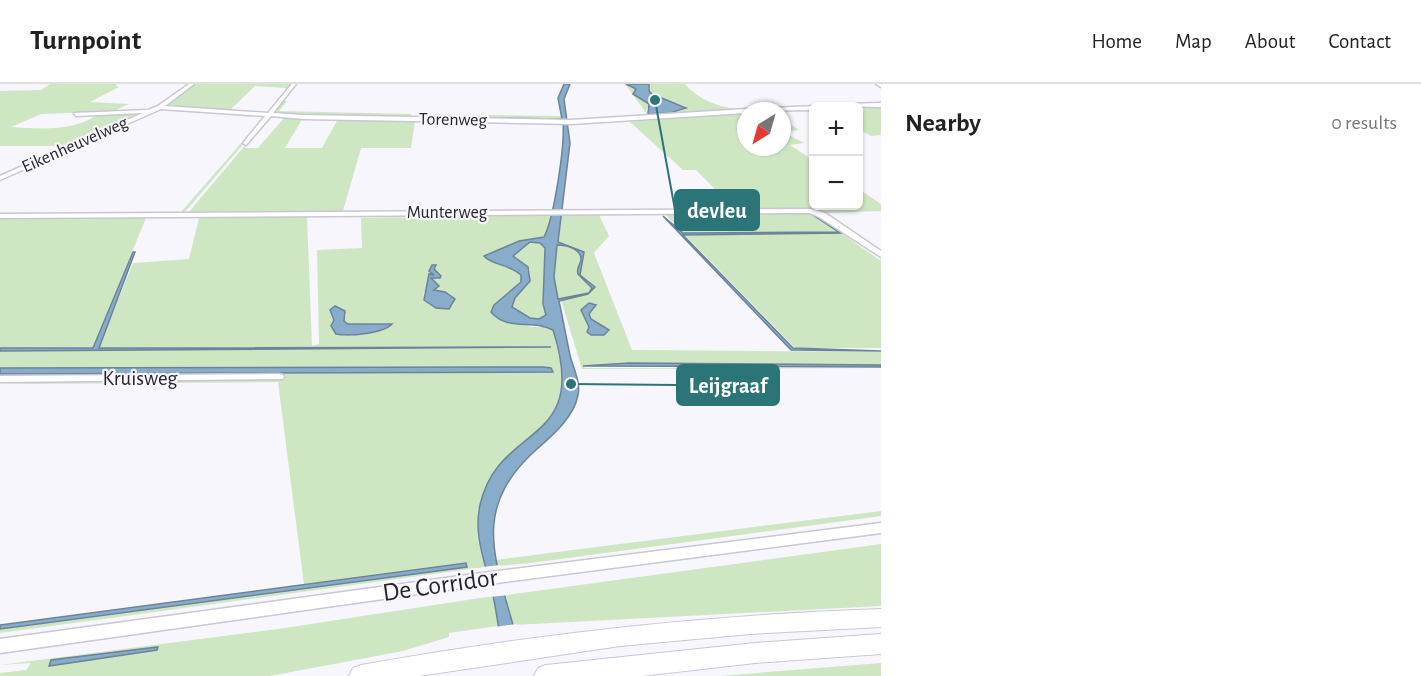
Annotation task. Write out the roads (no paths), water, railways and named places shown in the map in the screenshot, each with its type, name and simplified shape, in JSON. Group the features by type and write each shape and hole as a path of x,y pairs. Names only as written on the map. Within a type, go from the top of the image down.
{"highway":[{"path":"361,676 545,646 696,628 881,618"},
{"path":"546,676 755,653 881,645"}],"street":[{"name":"Eikenheuvelweg","path":"0,178 160,107 192,84"},
{"path":"246,142 294,84"},
{"path":"863,106 881,105"},
{"name":"Torenweg","path":"160,107 270,115 560,122 737,112"},
{"name":"Torenweg","path":"791,109 809,108"},
{"name":"Eikenheuvelweg","path":"76,114 149,112"},
{"name":"Munterweg","path":"0,216 811,211 822,215 881,255"},
{"name":"Kruisweg","path":"0,379 279,377"},
{"name":"De Corridor","path":"0,646 482,579 881,528"}],"water":[{"path":"564,84 570,84 564,99 570,143 558,242 584,252 580,275 595,287 589,293 588,294 559,301 570,355 578,380 579,390 576,403 562,425 517,470 503,490 496,511 495,553 513,625 501,644 493,595 479,539 480,505 490,478 505,459 552,415 560,395 562,368 553,330 537,325 505,322 491,312 494,305 521,282 521,275 484,256 519,241 544,237 558,181 563,122 562,120 416,117 562,119 558,98","holes":["530,242 540,243 545,248 543,304 546,315 539,319 530,318 512,307 515,298 530,281 528,267 513,256","557,245 569,247 579,253 581,260 578,274 592,288 589,293 558,299 554,277"]},
{"path":"626,84 649,84 649,91 652,94 686,108 670,113 648,114 649,104 633,94 636,89"},
{"path":"808,212 810,213 731,213"},
{"path":"814,215 843,233 683,235 793,348 881,351 791,350 663,216 683,233 839,232"},
{"path":"133,252 135,252 99,348 551,347 0,351 0,348 93,348"},
{"path":"432,265 436,265 434,269 441,276 431,278 439,286 434,290 445,292 455,299 449,309 436,308 424,300 429,274 434,275 429,271"},
{"path":"589,303 596,305 589,314 591,319 609,330 604,335 591,335 587,332 589,327 581,310"},
{"path":"335,306 345,311 344,321 348,324 392,324 382,330 366,334 336,334 331,326 334,320 330,310"},
{"path":"629,363 881,365 881,367 583,366"},
{"path":"0,368 551,368 553,372 0,374"},
{"path":"466,563 467,567 0,629 0,625"},
{"path":"158,647 157,650 49,666 51,660"}],"place":[{"name":"devleu","path":"655,100"},
{"name":"Leijgraaf","path":"571,384"}]}
